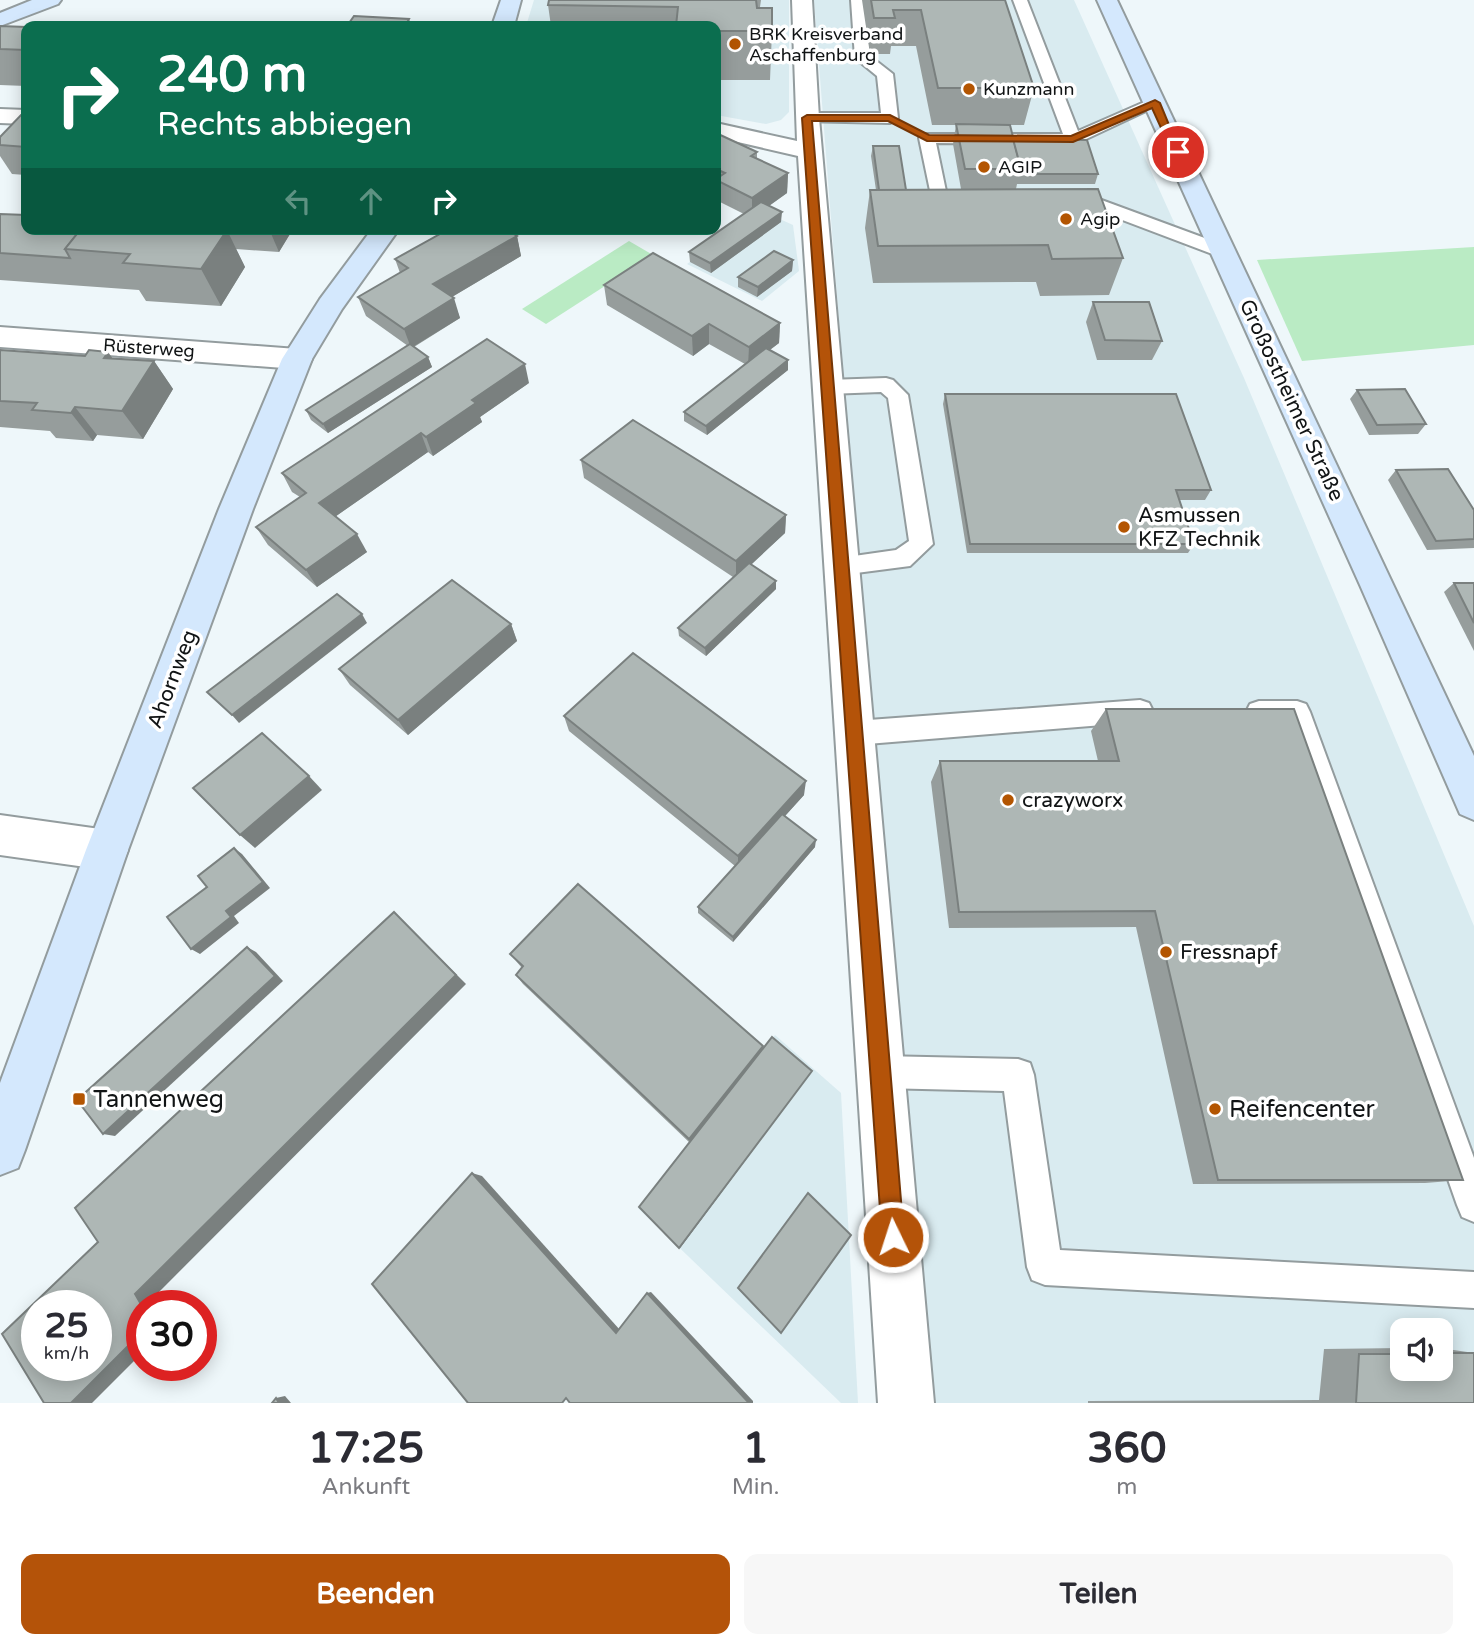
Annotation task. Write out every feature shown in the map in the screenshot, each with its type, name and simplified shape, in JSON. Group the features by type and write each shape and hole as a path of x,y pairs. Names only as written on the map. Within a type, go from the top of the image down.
{"main road":[{"path":"0,20 51,0"},
{"path":"504,21 511,0"},
{"name":"Großostheimer Straße","path":"1107,0 1378,585 1474,801"},
{"name":"Ahornweg","path":"0,1150 107,850 236,509 297,359 330,305 382,235"}],"street":[{"path":"802,0 809,135 906,1403"},
{"path":"0,116 21,117"},
{"path":"721,130 809,135"},
{"name":"Rüsterweg","path":"0,337 297,359"},
{"path":"0,835 107,850"}],"lane":[{"path":"858,0 863,58 885,74 900,124"},
{"path":"1020,0 1073,139 1093,211"},
{"path":"809,135 900,124 927,138 1073,139 1155,103"},
{"path":"927,138 939,201 985,201"},
{"path":"1022,138 1026,158"},
{"path":"1048,139 1053,161"},
{"path":"1058,184 1055,202 1132,218 1222,251"},
{"path":"828,387 886,385 898,395 921,544 902,559 841,566"},
{"path":"855,733 939,728 1115,710 1167,711"},
{"path":"1232,712 1297,712 1474,1205"},
{"path":"881,1072 1018,1075 1045,1267 1474,1290"}],"shaded area":[{"path":"534,0 789,0 789,112 781,120 766,124 721,116 721,21 528,21"},
{"path":"814,0 1074,0 1244,378 1474,926 1474,1403 923,1403"},
{"path":"762,211 793,225 799,271 762,301 687,264"},
{"path":"775,1035 841,1093 858,1403 841,1403 638,1208"}],"green space":[{"path":"629,241 653,255 546,324 522,309"},
{"path":"1474,247 1474,345 1302,361 1257,260"}],"building":[{"path":"549,0 756,0 757,8 772,8 772,31 721,31 721,21 677,21 678,7 548,5"},
{"path":"871,0 1005,0 1034,88 938,88 921,10 893,10 895,18 874,18"},
{"path":"354,16 409,19 408,21 350,21"},
{"path":"0,26 21,27 21,50 0,49"},
{"path":"21,115 21,147 0,145 0,137"},
{"path":"956,124 1010,125 1021,169 965,169"},
{"path":"721,135 757,152 751,156 788,173 752,198 721,182 721,176 725,173 721,171"},
{"path":"1013,139 1087,140 1098,174 1020,174"},
{"path":"873,146 899,146 906,190 879,190"},
{"path":"1098,189 1123,258 1052,259 1048,245 878,246 870,190"},
{"path":"761,202 782,212 710,263 689,252 713,235 721,235 721,230"},
{"path":"0,214 21,215 21,235 76,235 65,249 70,258 0,253"},
{"path":"76,235 224,235 201,269 123,263 130,254 65,249"},
{"path":"438,235 517,236 433,284 454,298 404,329 358,297 408,268 395,259"},
{"path":"774,251 793,260 758,287 738,277"},
{"path":"653,253 780,323 749,347 709,324 692,336 604,285"},
{"path":"1093,302 1149,302 1162,341 1105,340"},
{"path":"487,339 525,364 472,400 476,403 426,437 421,433 319,503 357,534 306,570 256,527 306,493 282,473"},
{"path":"410,344 428,357 323,424 306,410"},
{"path":"766,348 788,360 706,426 684,412"},
{"path":"0,350 85,356 89,350 108,352 104,358 154,361 122,411 75,407 71,413 32,410 37,403 0,401"},
{"path":"1405,389 1426,424 1377,425 1357,390"},
{"path":"945,394 1176,394 1211,490 1176,490 1194,544 970,544"},
{"path":"633,420 786,515 736,561 581,460"},
{"path":"1448,469 1474,510 1474,539 1436,541 1396,470"},
{"path":"749,563 776,581 705,648 678,628"},
{"path":"452,580 511,624 398,720 339,669"},
{"path":"1454,583 1474,583 1474,623"},
{"path":"337,594 362,614 232,715 207,692"},
{"path":"633,653 806,781 738,856 564,716"},
{"path":"1106,709 1294,709 1463,1180 1218,1180 1155,911 959,912 940,761 1119,761"},
{"path":"262,733 309,776 240,835 193,788"},
{"path":"782,814 816,840 733,937 698,907"},
{"path":"234,848 263,882 226,911 231,917 191,949 167,917 207,887 198,876"},
{"path":"578,884 763,1046 689,1139 516,975 523,966 510,954"},
{"path":"394,912 456,975 139,1290 126,1290 126,1348 112,1362 112,1290 48,1290 98,1242 75,1208"},
{"path":"247,947 275,976 103,1134 77,1100"},
{"path":"772,1037 812,1071 679,1248 639,1207"},
{"path":"472,1173 616,1333 647,1293 749,1403 570,1403 566,1398 562,1403 468,1403 372,1284"},
{"path":"808,1193 851,1235 781,1333 738,1288"},
{"path":"21,1316 21,1365 2,1334"},
{"path":"1453,1353 1474,1353 1474,1403 1356,1403 1359,1354 1390,1354 1390,1381 1453,1381"},
{"path":"31,1381 93,1381 71,1403 44,1403"}],"place":[{"name":"BRK Kreisverband Aschaffenburg","path":"735,44"},
{"name":"Kunzmann","path":"969,89"},
{"name":"AGIP","path":"984,167"},
{"name":"Agip","path":"1066,219"},
{"name":"Asmussen KFZ Technik","path":"1124,527"},
{"name":"crazyworx","path":"1008,800"},
{"name":"Fressnapf","path":"1166,952"},
{"name":"Tannenweg","path":"79,1099"},
{"name":"Reifencenter","path":"1215,1109"}],"route":[{"path":"893,1237 807,118 890,118 927,138 1073,139 1155,103 1178,152"}]}
